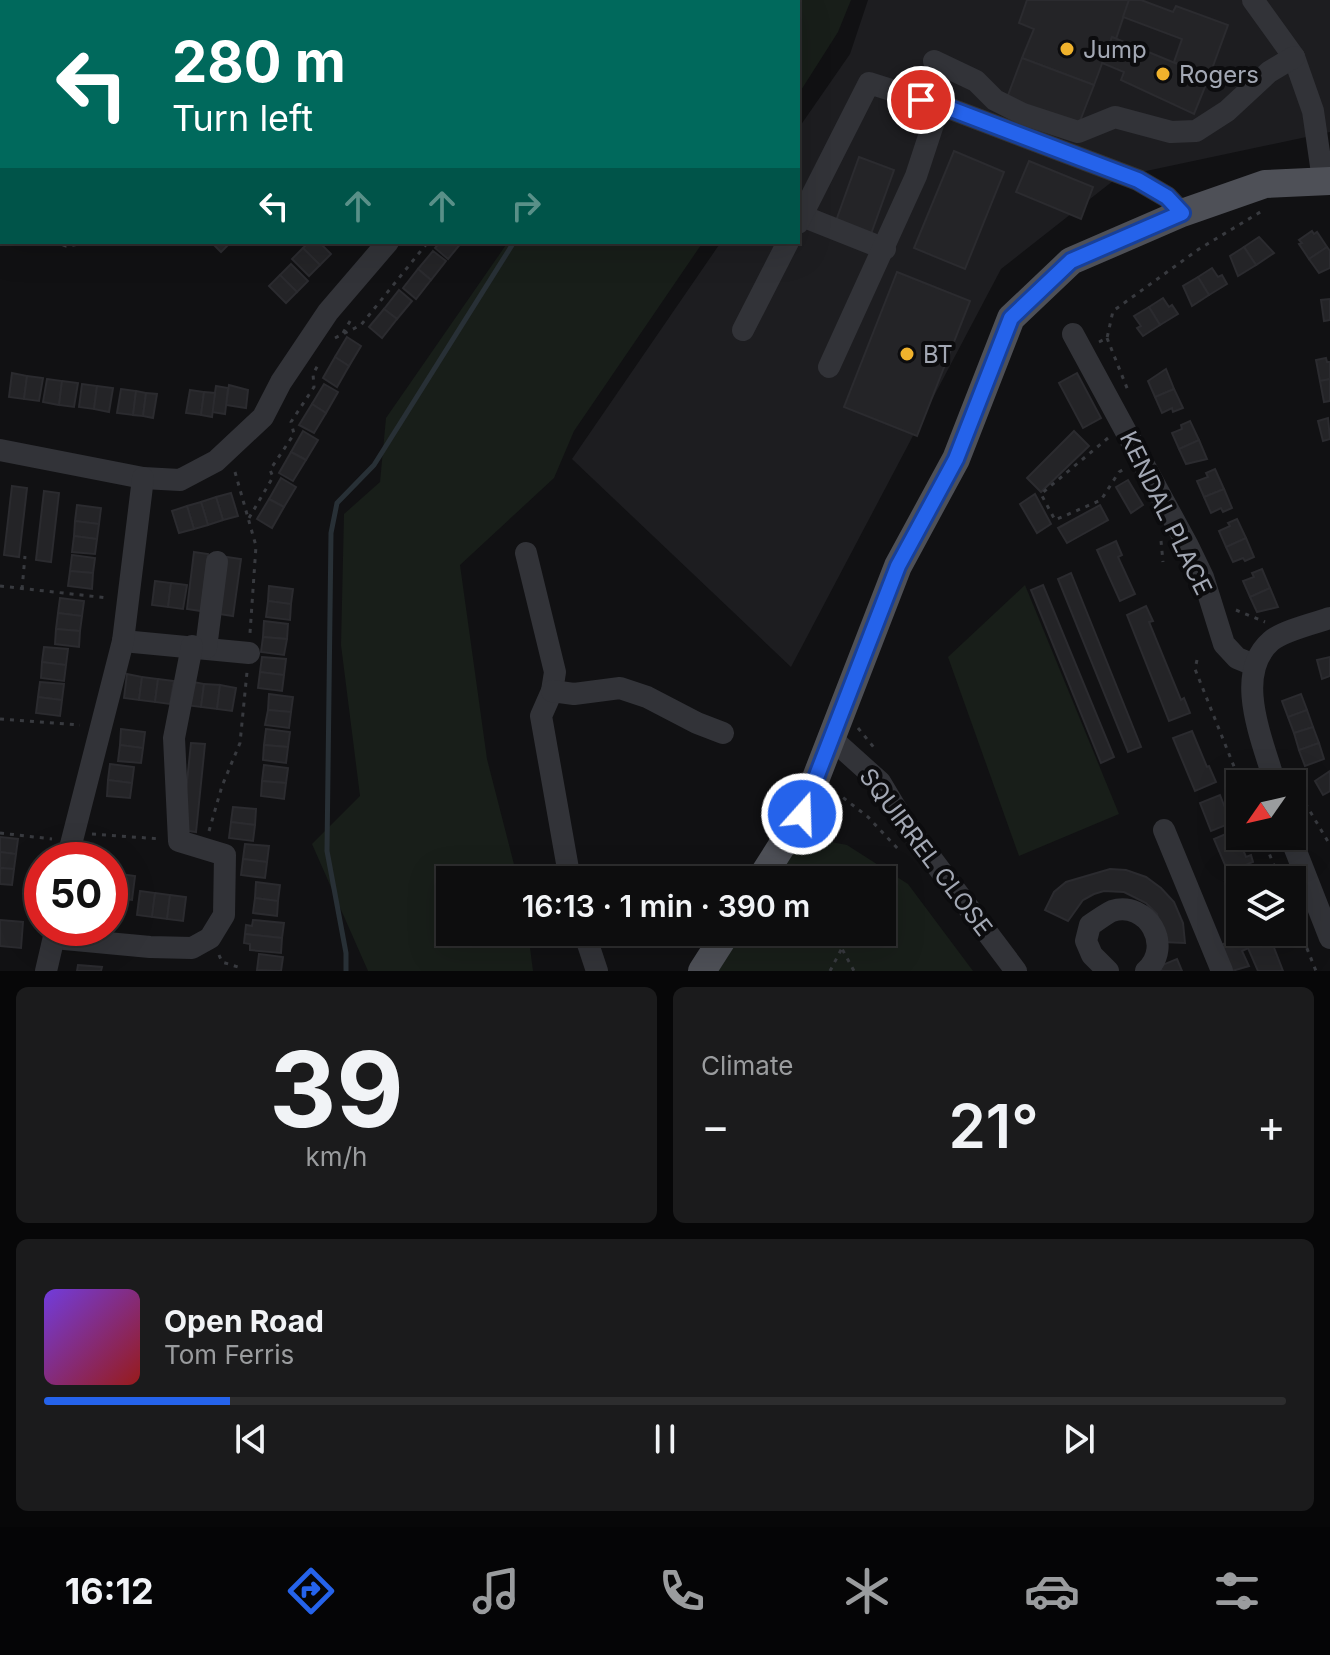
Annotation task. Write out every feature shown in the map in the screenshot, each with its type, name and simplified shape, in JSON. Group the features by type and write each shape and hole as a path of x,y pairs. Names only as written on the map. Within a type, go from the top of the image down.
{"main road":[{"path":"769,866 804,809 898,566 956,459 1011,318 1071,261 1182,213 1265,184 1327,181"},
{"path":"702,971 718,946"}],"street":[{"path":"1253,0 1294,57 1313,111 1327,181"},
{"path":"934,61 976,81 995,100 1023,114 1078,132 1115,117 1171,132 1196,131 1227,111 1269,72 1294,57"},
{"path":"885,249 800,219 869,83 1138,180 1167,197 1182,213"},
{"path":"829,367 916,176 939,106"},
{"path":"0,450 143,478 180,480 216,461 263,417 281,382 328,312 386,244"},
{"path":"743,330 787,244"},
{"name":"KENDAL PLACE","path":"1091,342 1123,425 1171,510 1203,577 1224,644 1237,658 1254,665"},
{"path":"71,842 123,641 143,478"},
{"path":"526,553 555,672 552,691 541,716 568,866"},
{"path":"128,944 192,948 210,938 224,915 218,853 179,841 174,738 199,647 217,562"},
{"path":"1279,770 1253,699 1254,665 1272,640 1330,618"},
{"path":"123,641 249,653"},
{"path":"552,691 574,694 620,688 647,697 723,733"},
{"name":"SQUIRREL CLOSE","path":"831,738 880,782 904,822 1016,971"},
{"path":"1164,830 1222,971"},
{"path":"1295,850 1330,938"},
{"path":"1108,971 1092,955 1086,941 1090,925 1112,911 1138,913 1150,923 1159,945 1157,958 1148,971"},
{"path":"46,971 52,946"},
{"path":"589,946 597,971"}],"path":[{"path":"1131,398 1091,342 1113,311 1199,249 1263,210"},
{"path":"60,244 81,244"},
{"path":"328,349 335,337 361,325 426,244"},
{"path":"249,518 273,477 270,470 294,434 291,422 314,387 313,374 320,362"},
{"path":"1123,425 1041,494 1055,520 1101,500 1119,472 1142,460"},
{"path":"218,853 209,830 222,786 240,743 256,546 228,450"},
{"path":"1161,542 1163,562"},
{"path":"22,589 25,556"},
{"path":"0,586 128,600"},
{"path":"1226,606 1272,625 1280,637"},
{"path":"1197,660 1195,669 1235,770"},
{"path":"0,719 101,726"},
{"path":"804,809 841,796 868,817 904,853"},
{"path":"1306,813 1330,845"},
{"path":"73,832 179,841"},
{"path":"0,833 49,839"},
{"path":"1306,946 1316,971"},
{"path":"830,971 842,948"},
{"path":"842,948 854,971"},
{"path":"222,962 238,967 238,971"}],"shaded area":[{"path":"800,0 851,0 838,32 800,92"},
{"path":"868,0 1330,0 1330,132 1118,177 1001,269 791,667 572,459 720,244 800,244 800,126 850,54"},
{"path":"507,244 702,244 574,431 554,478 460,565 487,759 514,866 436,866 436,946 530,946 533,971 368,971 312,844 360,796 341,645 344,514 380,482 386,418"},
{"path":"1025,585 1119,814 1019,856 948,657"},
{"path":"804,837 847,845 880,866 785,866"},
{"path":"896,876 908,884 973,971 716,971 733,946 896,946"}],"building":[{"name":"Jump","path":"1027,0 1129,0 1116,39 1112,37 1094,85 1022,58 1034,29 1019,23"},
{"path":"1129,0 1141,0 1173,12 1176,6 1228,25 1209,77 1174,62 1182,39 1123,17"},
{"name":"Rogers","path":"1112,37 1209,77 1194,114 1121,80 1124,72 1102,63"},
{"path":"1022,58 1094,85 1078,126 1007,98"},
{"name":"BT","path":"954,151 1004,172 965,269 914,248"},
{"path":"859,157 894,170 871,234 836,221"},
{"path":"1029,161 1093,187 1081,219 1016,192"},
{"path":"1312,231 1314,234 1317,232 1327,247 1309,259 1299,240"},
{"path":"1259,237 1274,253 1256,265 1244,247"},
{"path":"213,244 229,244 221,252"},
{"path":"307,244 321,244 331,254 320,265 303,248"},
{"path":"438,244 460,244 448,259 435,248"},
{"path":"1244,247 1256,265 1238,276 1230,256"},
{"path":"1327,247 1330,251 1330,268 1319,273 1309,259"},
{"path":"303,248 320,265 309,276 292,259"},
{"path":"433,251 446,261 431,280 418,269"},
{"path":"291,264 308,281 297,292 280,275"},
{"path":"1212,268 1218,277 1222,275 1227,284 1209,295 1198,277"},
{"path":"418,269 431,280 416,299 403,288"},
{"name":"BT","path":"897,272 970,301 917,436 844,407"},
{"path":"280,275 297,292 286,303 269,286"},
{"path":"1198,277 1209,295 1192,306 1183,286"},
{"path":"399,290 412,301 397,319 384,309"},
{"path":"1163,298 1178,314 1160,325 1149,307"},
{"path":"1330,299 1330,320 1324,321 1321,300"},
{"path":"1149,307 1160,325 1143,336 1134,316"},
{"path":"384,309 397,319 382,338 369,327"},
{"path":"347,337 361,346 349,366 335,357"},
{"path":"335,357 349,366 337,387 323,378"},
{"path":"1326,358 1330,362 1330,379 1320,381 1316,360"},
{"path":"1166,369 1174,389 1155,397 1148,381"},
{"path":"12,373 27,376 24,399 9,397"},
{"path":"1077,373 1101,418 1083,428 1059,383"},
{"path":"27,376 43,378 39,401 24,399"},
{"path":"47,379 62,381 59,405 43,402"},
{"path":"1330,379 1330,401 1324,402 1320,381"},
{"path":"62,381 78,383 74,407 59,405"},
{"path":"82,384 97,386 94,409 79,407"},
{"path":"324,384 338,392 326,413 312,404"},
{"path":"229,385 248,390 246,408 226,405"},
{"path":"97,386 113,388 109,412 94,409"},
{"path":"216,386 228,388 225,414 212,412"},
{"path":"121,389 136,391 133,415 117,413"},
{"path":"1174,389 1183,408 1173,412 1172,408 1162,413 1155,397"},
{"path":"190,390 204,392 201,415 186,413"},
{"path":"136,391 146,393 143,416 133,415"},
{"path":"204,392 215,393 212,417 201,415"},
{"path":"146,393 157,394 153,418 143,416"},
{"path":"312,404 326,413 314,433 299,425"},
{"path":"1328,418 1330,439 1323,441 1318,421"},
{"path":"1190,421 1199,440 1179,449 1172,433"},
{"path":"303,431 318,440 306,460 291,452"},
{"path":"1074,431 1089,446 1041,492 1027,478"},
{"path":"1199,440 1207,459 1186,464 1179,449"},
{"path":"291,452 306,460 293,481 279,473"},
{"path":"1215,469 1224,489 1204,497 1197,481 1208,477 1206,473"},
{"path":"281,478 296,487 284,507 269,499"},
{"path":"1128,480 1143,505 1131,513 1116,487"},
{"path":"12,486 27,488 19,557 4,555"},
{"path":"1224,489 1232,508 1223,512 1221,508 1211,513 1204,497"},
{"path":"44,491 59,493 51,562 36,560"},
{"path":"231,493 238,516 223,520 216,497"},
{"path":"1035,494 1051,524 1037,533 1020,504"},
{"path":"216,497 223,520 208,525 201,502"},
{"path":"269,499 284,507 272,528 257,519"},
{"path":"201,502 208,525 194,529 187,506"},
{"path":"77,505 101,508 99,524 75,521"},
{"path":"1100,505 1108,520 1067,543 1058,528"},
{"path":"187,506 194,529 179,533 172,511"},
{"path":"1237,519 1246,538 1226,547 1219,531"},
{"path":"75,521 99,524 97,539 74,536"},
{"path":"74,536 97,539 95,554 72,552"},
{"path":"1246,538 1254,557 1233,562 1226,547"},
{"path":"1116,541 1122,555 1118,557 1135,594 1120,601 1097,550"},
{"path":"194,552 208,554 201,611 187,609"},
{"path":"72,555 95,558 93,573 70,571"},
{"path":"227,557 241,559 233,616 219,614"},
{"path":"1262,569 1270,588 1250,597 1243,581 1254,577 1252,573"},
{"path":"70,571 93,573 92,589 68,586"},
{"path":"1071,573 1141,747 1128,752 1058,579"},
{"path":"155,581 171,583 168,607 152,605"},
{"path":"171,583 187,585 183,609 168,607"},
{"path":"1043,585 1114,757 1101,763 1031,590"},
{"path":"269,586 293,589 291,604 268,601"},
{"path":"1270,588 1278,607 1257,612 1250,597"},
{"path":"60,598 84,601 82,616 58,613"},
{"path":"268,601 291,604 290,620 266,617"},
{"path":"1146,606 1153,621 1149,622 1181,700 1184,698 1190,713 1169,721 1127,615"},
{"path":"58,613 82,616 80,631 56,629"},
{"path":"264,621 288,624 287,639 263,637"},
{"path":"56,629 80,631 79,647 55,644"},
{"path":"263,637 287,639 284,655 261,652"},
{"path":"44,647 68,649 66,665 42,662"},
{"path":"262,657 286,659 284,675 260,672"},
{"path":"1330,657 1330,676 1322,679 1317,660"},
{"path":"42,662 66,665 64,681 41,678"},
{"path":"260,672 284,675 282,691 258,688"},
{"path":"127,674 142,677 139,700 124,698"},
{"path":"142,677 158,679 155,702 139,700"},
{"path":"158,679 174,681 170,704 155,702"},
{"path":"188,681 204,684 201,707 185,705"},
{"path":"40,682 64,684 62,700 38,697"},
{"path":"204,684 220,685 217,709 201,707"},
{"path":"220,685 236,688 232,711 217,709"},
{"path":"269,694 293,697 291,712 268,710"},
{"path":"1301,694 1307,710 1288,717 1282,701"},
{"path":"38,697 62,700 60,716 36,713"},
{"path":"268,710 291,712 289,728 265,725"},
{"path":"1307,710 1313,727 1294,733 1288,717"},
{"path":"1313,727 1319,743 1299,750 1294,733"},
{"path":"121,729 145,732 143,748 120,745"},
{"path":"266,729 290,732 288,747 264,745"},
{"path":"1192,731 1216,782 1195,791 1173,738"},
{"path":"191,743 205,744 196,832 182,830"},
{"path":"1319,743 1324,759 1305,766 1299,750"},
{"path":"120,745 143,748 141,763 118,761"},
{"path":"264,745 288,747 286,763 263,760"},
{"path":"110,764 134,767 132,783 108,780"},
{"path":"264,765 288,768 286,783 262,781"},
{"path":"1330,771 1330,791 1323,795 1315,781"},
{"path":"108,780 132,783 130,798 107,796"},
{"path":"262,781 286,783 284,799 261,796"},
{"path":"1220,795 1226,810 1226,825 1211,831 1200,803"},
{"path":"233,807 256,809 255,825 231,822"},
{"path":"231,822 255,825 253,841 229,838"},
{"path":"1226,834 1226,850 1243,850 1246,857 1251,855 1253,862 1226,867 1214,839"},
{"path":"0,837 18,839 16,854 0,852"},
{"path":"245,844 269,846 267,862 243,859"},
{"path":"0,852 16,854 14,869 0,868"},
{"path":"243,859 267,862 265,878 241,875"},
{"path":"0,868 14,869 12,885 0,884"},
{"path":"1110,869 1126,870 1146,877 1161,888 1174,902 1183,923 1185,943 1163,942 1157,914 1146,903 1124,892 1094,894 1083,900 1068,921 1045,910 1054,892 1066,882"},
{"path":"128,875 135,876 132,900 128,899"},
{"path":"256,882 280,885 278,901 255,898"},
{"path":"140,891 155,893 152,917 137,915"},
{"path":"155,893 170,895 167,919 152,917"},
{"path":"170,895 186,897 183,921 167,919"},
{"path":"255,898 278,901 277,916 253,913"},
{"path":"0,920 23,922 21,948 0,946"},
{"path":"253,920 284,923 282,938 245,934 246,925 252,926"},
{"path":"245,934 282,938 281,953 250,950 250,944 244,943"},
{"path":"1221,945 1273,946 1283,971 1258,971 1248,948 1242,951 1249,966 1232,971"},
{"path":"259,954 283,957 281,971 257,970"},
{"path":"1177,959 1182,971 1162,971 1160,966"},
{"path":"78,965 102,967 101,971 77,971"}],"waterway":[{"path":"346,971 346,953 327,851 331,533 337,503 374,465 513,244"}],"place":[{"name":"Jump","path":"1067,49"},
{"name":"Rogers","path":"1163,74"},
{"name":"BT","path":"907,354"}],"route":[{"path":"802,814 898,566 956,459 1011,318 1071,261 1182,213 1167,197 1138,180 921,100"}]}
